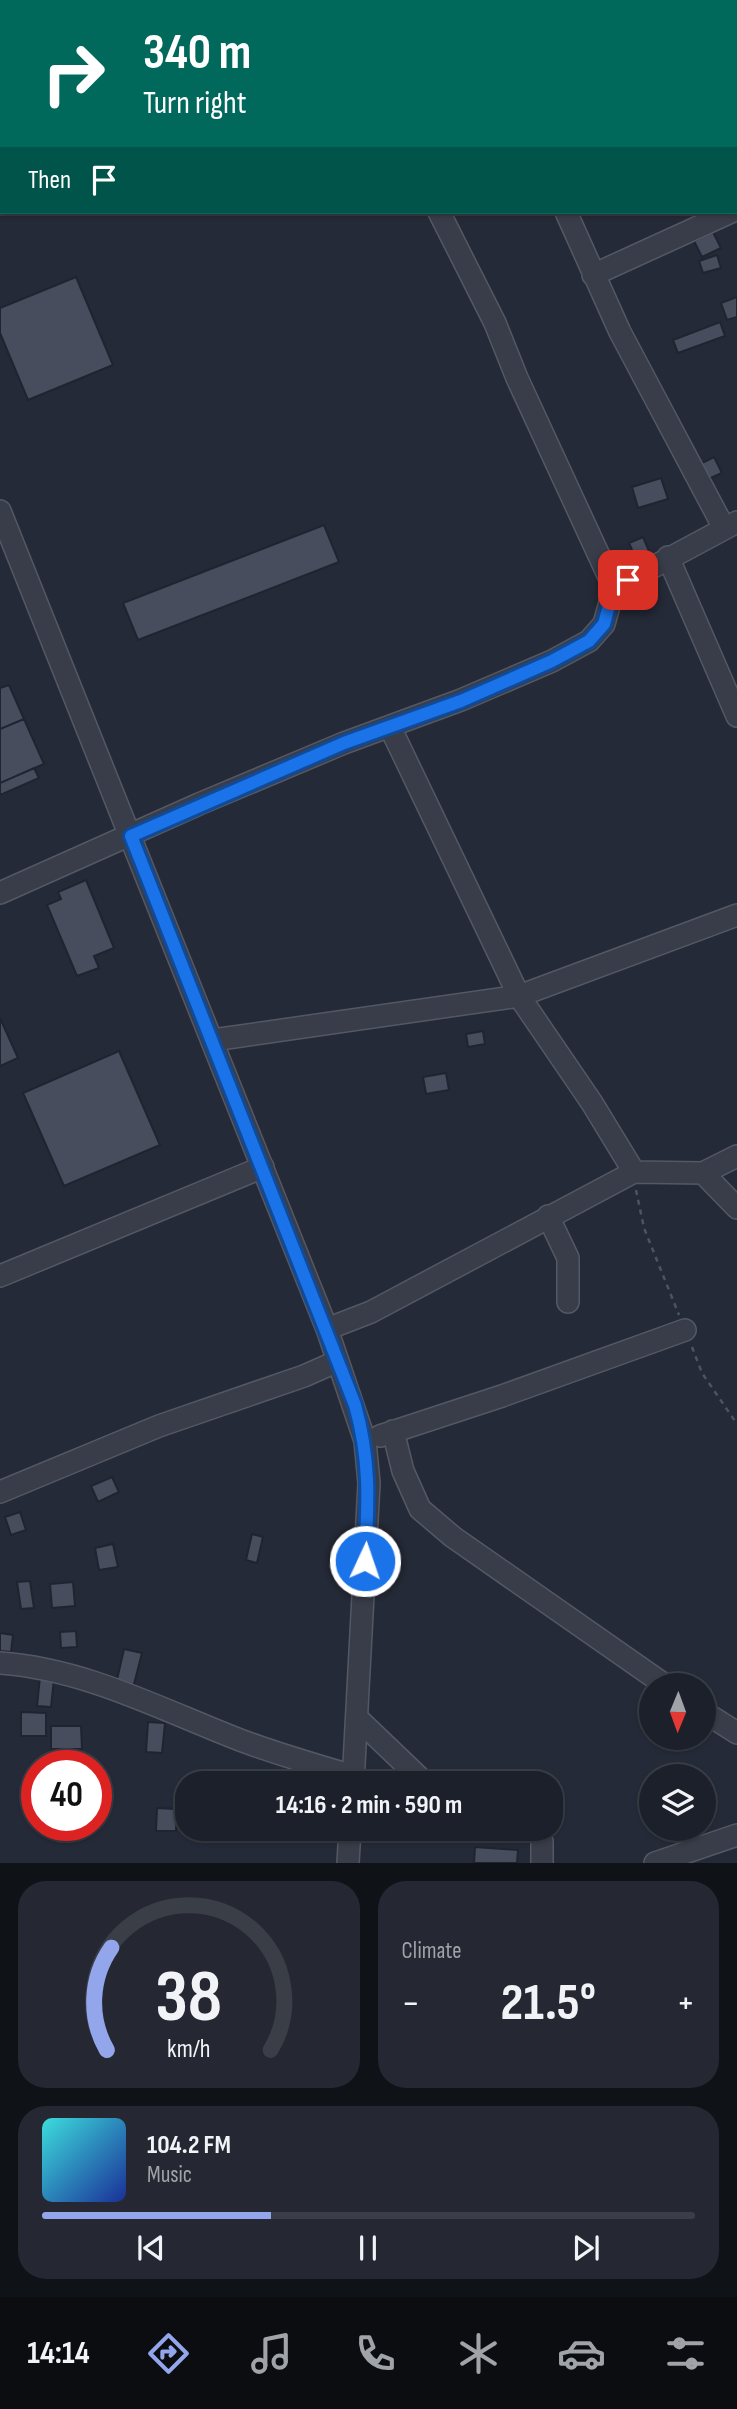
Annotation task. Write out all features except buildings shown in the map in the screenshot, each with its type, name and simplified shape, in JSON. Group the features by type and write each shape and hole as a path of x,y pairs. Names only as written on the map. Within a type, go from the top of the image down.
{"street":[{"path":"0,893 319,754 505,682 589,641 604,624 614,587 517,378 495,323 440,214"},
{"path":"567,214 593,275 731,525 614,587"},
{"path":"593,275 727,214"},
{"path":"0,511 131,836 170,943 213,1040 327,1329 365,1441 369,1483 354,1771"},
{"path":"668,557 737,716"},
{"path":"390,727 519,996 592,1103 634,1172"},
{"path":"213,1040 519,996 737,915"},
{"path":"327,1329 371,1312 634,1172 704,1173 737,1156"},
{"path":"0,1276 263,1167"},
{"path":"704,1173 737,1208"},
{"path":"548,1216 568,1258 568,1302"},
{"path":"365,1441 502,1396 685,1330"},
{"path":"0,1492 159,1426 304,1376 338,1361"},
{"path":"393,1431 403,1471 420,1509 453,1537 648,1673"},
{"path":"0,1663 26,1665 145,1698 239,1740 327,1771"},
{"path":"357,1718 412,1771"},
{"path":"716,1720 737,1733"},
{"path":"655,1863 737,1835"},
{"path":"348,1863 349,1841"},
{"path":"542,1841 542,1863"}],"path":[{"path":"634,1172 644,1228 702,1373 737,1424"}],"route":[{"path":"365,1561 369,1483 365,1441 355,1405 213,1040 170,943 131,836 199,804 344,743 461,701 552,661 589,641 604,624 614,587 628,580"}]}
